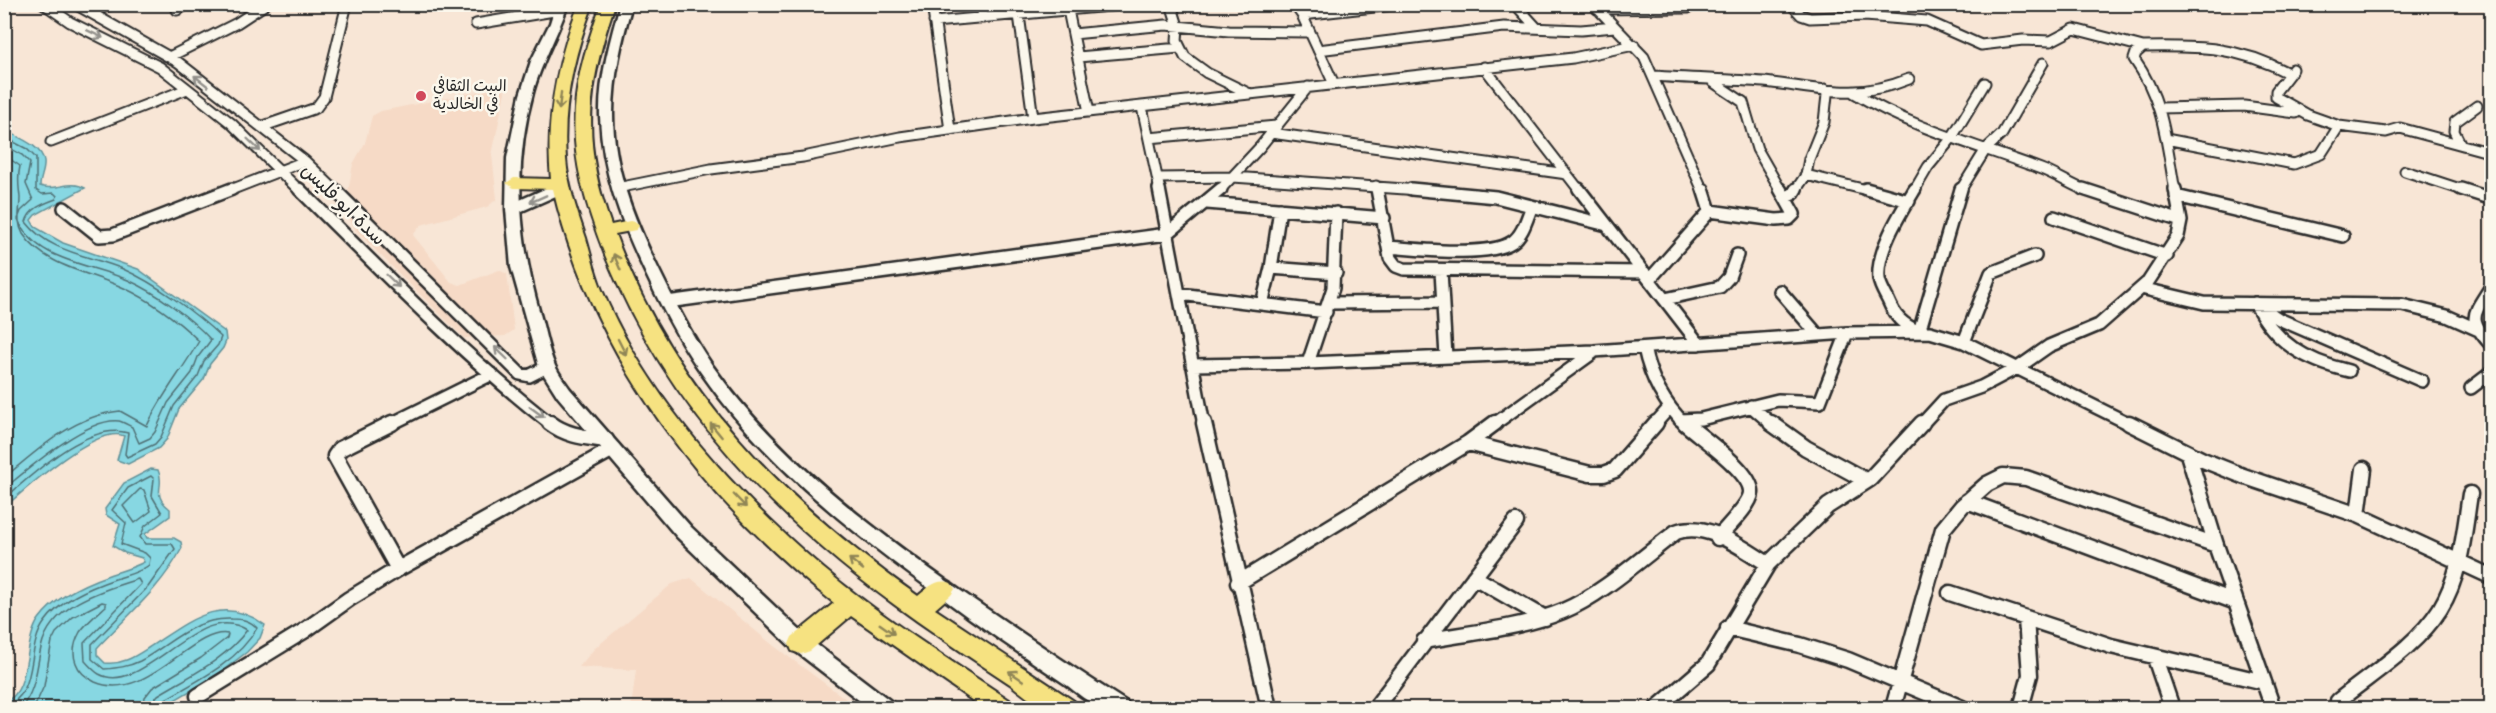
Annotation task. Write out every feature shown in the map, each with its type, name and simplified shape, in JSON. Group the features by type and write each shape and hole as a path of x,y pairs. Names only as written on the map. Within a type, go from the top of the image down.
{"highway":[{"path":"586,4 568,59 558,115 561,186 594,293 629,362 659,407 696,453 740,502 791,553 851,603 1002,708"},
{"path":"608,4 585,84 582,139 586,168 605,231 639,311 686,391 718,434 803,521 856,565 917,610 1065,708"},
{"path":"568,59 591,58"},
{"path":"514,183 561,186"},
{"path":"605,231 630,226"},
{"path":"917,610 943,589"},
{"path":"801,644 851,603"}],"main road":[{"path":"626,4 611,57 605,108 606,136 617,188 630,226 667,302 714,380 786,462 831,504 883,546 943,589 1119,708"},
{"path":"561,7 537,61 526,95 514,158 513,209 519,267 547,366 564,393 610,445 636,479 684,531 801,644 884,708"}],"street":[{"name":"سدة ابو فليس","path":"44,4 70,22 152,62 231,123 443,330 492,374 559,430 610,445"},
{"name":"سدة ابو فليس","path":"75,4 170,57 305,161 419,271 520,374 529,376 547,366"},
{"path":"89,12 113,4"},
{"path":"177,10 188,4"},
{"path":"170,57 237,23 267,4"},
{"path":"261,127 316,108 324,97 347,4"},
{"path":"933,4 950,130"},
{"path":"981,4 983,18"},
{"path":"934,22 1132,4"},
{"path":"1172,4 1178,26 1177,41 1185,57 1192,64 1251,94"},
{"path":"1294,4 1302,15 1334,84"},
{"path":"1302,15 1402,4"},
{"path":"1515,4 1536,27"},
{"path":"1595,7 1689,8 1697,4"},
{"path":"1791,4 1801,15 1810,18 1865,16 1927,21 1981,45 2023,40 2051,41 2074,29 2143,47 2172,46 2235,52 2291,71 2276,91 2276,97 2308,115 2339,126 2386,132 2400,128 2492,153"},
{"path":"476,24 561,7"},
{"path":"1595,7 1634,45 1654,76 1709,201 1710,211"},
{"path":"1068,10 1089,112"},
{"path":"1019,15 1033,118"},
{"path":"1073,34 1178,26 1229,31 1309,32"},
{"path":"1318,50 1504,27 1581,30 1615,27"},
{"path":"617,188 711,169 803,157 893,139 1033,118 1573,58 1634,45"},
{"path":"1657,708 1708,664 1768,564 1828,506 1867,481 1944,400 1981,387 2019,367 2049,346 2099,325 2141,288 2167,256 2178,236 2181,221 2160,108 2148,79 2134,59 2136,53 2143,47"},
{"path":"1078,57 1180,48"},
{"path":"1919,332 1960,190 1986,149 2002,134 2043,63"},
{"path":"1484,67 1699,344"},
{"path":"1654,76 1711,81 1762,82 1854,93 1886,89 1909,79"},
{"path":"1710,211 1786,220 1794,214 1757,149 1743,102 1711,81"},
{"path":"1919,332 1904,325 1894,315 1878,274 1880,259 1889,237 1928,167 1951,139 1985,83"},
{"path":"667,302 1167,234 1207,203 1233,177 1308,87"},
{"path":"51,142 187,89"},
{"path":"1786,197 1793,194 1806,175 1809,159 1824,122 1827,95 1825,89"},
{"path":"1854,93 1879,108 1951,139 2044,170 2076,187 2181,221"},
{"path":"2160,108 2244,106 2308,115"},
{"path":"2460,143 2454,131 2455,122 2477,106"},
{"path":"1142,107 1158,178 1192,365 1238,583 1269,708"},
{"path":"2166,139 2294,164 2321,154 2339,126"},
{"path":"1149,138 1273,130 1567,174"},
{"path":"64,208 99,236 113,235 305,161"},
{"path":"2404,171 2492,199"},
{"path":"1806,175 1843,182 1909,201"},
{"path":"1158,178 1233,177 1474,194 1607,225"},
{"path":"513,209 561,186"},
{"path":"1376,186 1390,258 1396,266 1409,269 1647,275 1710,211"},
{"path":"2176,196 2343,236"},
{"path":"1207,203 1384,218"},
{"path":"1388,247 1483,250 1500,248 1517,237 1532,206"},
{"path":"1262,304 1271,268 1280,209"},
{"path":"1308,363 1328,307 1336,273 1336,213"},
{"path":"2054,217 2167,256"},
{"path":"1665,299 1720,287 1727,281 1737,255"},
{"path":"1964,342 1991,273 2035,256"},
{"path":"1271,268 1336,273"},
{"path":"1441,271 1446,357"},
{"path":"2492,285 2476,308 2475,319 2478,330 2492,346"},
{"path":"2141,288 2193,301 2402,305 2447,316 2492,336"},
{"path":"1780,291 1818,335"},
{"path":"1180,294 1262,304 1328,307 1442,302"},
{"path":"2255,303 2274,335 2293,351 2310,360 2349,371"},
{"path":"2255,303 2279,319 2422,381"},
{"path":"1680,420 1701,419 1778,400 1820,402 1846,333"},
{"path":"1192,365 1308,363 1594,351 1846,333 1942,334 2019,367 2188,454 2236,474 2358,514 2492,577"},
{"path":"1644,348 1646,361 1654,379 1680,420 1740,471 1750,483 1750,496 1718,538"},
{"path":"1238,583 1468,443 1594,351"},
{"path":"2471,388 2492,372"},
{"path":"398,569 335,456 340,449 492,374"},
{"path":"1751,406 1780,431 1803,446 1867,481"},
{"path":"1468,443 1590,474 1604,474 1619,466 1670,407"},
{"path":"198,696 304,631 349,599 398,569 610,445"},
{"path":"2188,454 2216,545 2273,708"},
{"path":"2358,514 2364,469"},
{"path":"1893,708 1939,540 1950,518 1966,501 2000,477 2019,476 2216,545"},
{"path":"2338,701 2433,619 2447,597 2459,562 2470,494"},
{"path":"1966,501 2236,602"},
{"path":"1375,708 1516,522"},
{"path":"1424,641 1545,618 1581,602 1680,528 1693,527 1768,564"},
{"path":"1474,577 1545,618"},
{"path":"1950,593 2155,658 2264,682"},
{"path":"2021,708 2031,675 2026,618"},
{"path":"1728,628 1824,651 1962,708"},
{"path":"2155,658 2172,708"}],"shaded area":[{"path":"503,87 505,92 492,155 497,199 487,207 421,225 413,235 451,282 460,285 499,270 507,274 514,330 505,336 464,338 355,230 345,209 353,164 365,143 372,116 381,111"},
{"path":"691,578 774,646 858,708 631,708 636,670 579,667 594,649 672,584"}],"water":[{"path":"5,130 29,143 43,156 44,165 40,186 51,188 74,185 85,188 35,215 31,220 35,227 63,243 138,269 225,332 226,341 210,364 204,379 179,409 167,439 159,448 128,464 117,460 124,436 112,435 97,440 62,460 5,507"},
{"path":"151,469 158,470 161,499 170,509 170,516 145,534 147,538 174,538 181,542 182,548 154,588 97,648 97,655 105,663 128,660 190,621 218,611 233,611 249,615 265,625 260,638 247,652 214,677 161,708 5,708 5,701 19,688 34,628 46,611 61,598 80,587 144,562 142,558 125,553 113,546 120,524 106,515 105,509 124,483"}],"place":[{"name":"البيت الثقافي في الخالدية","path":"421,96"}]}
